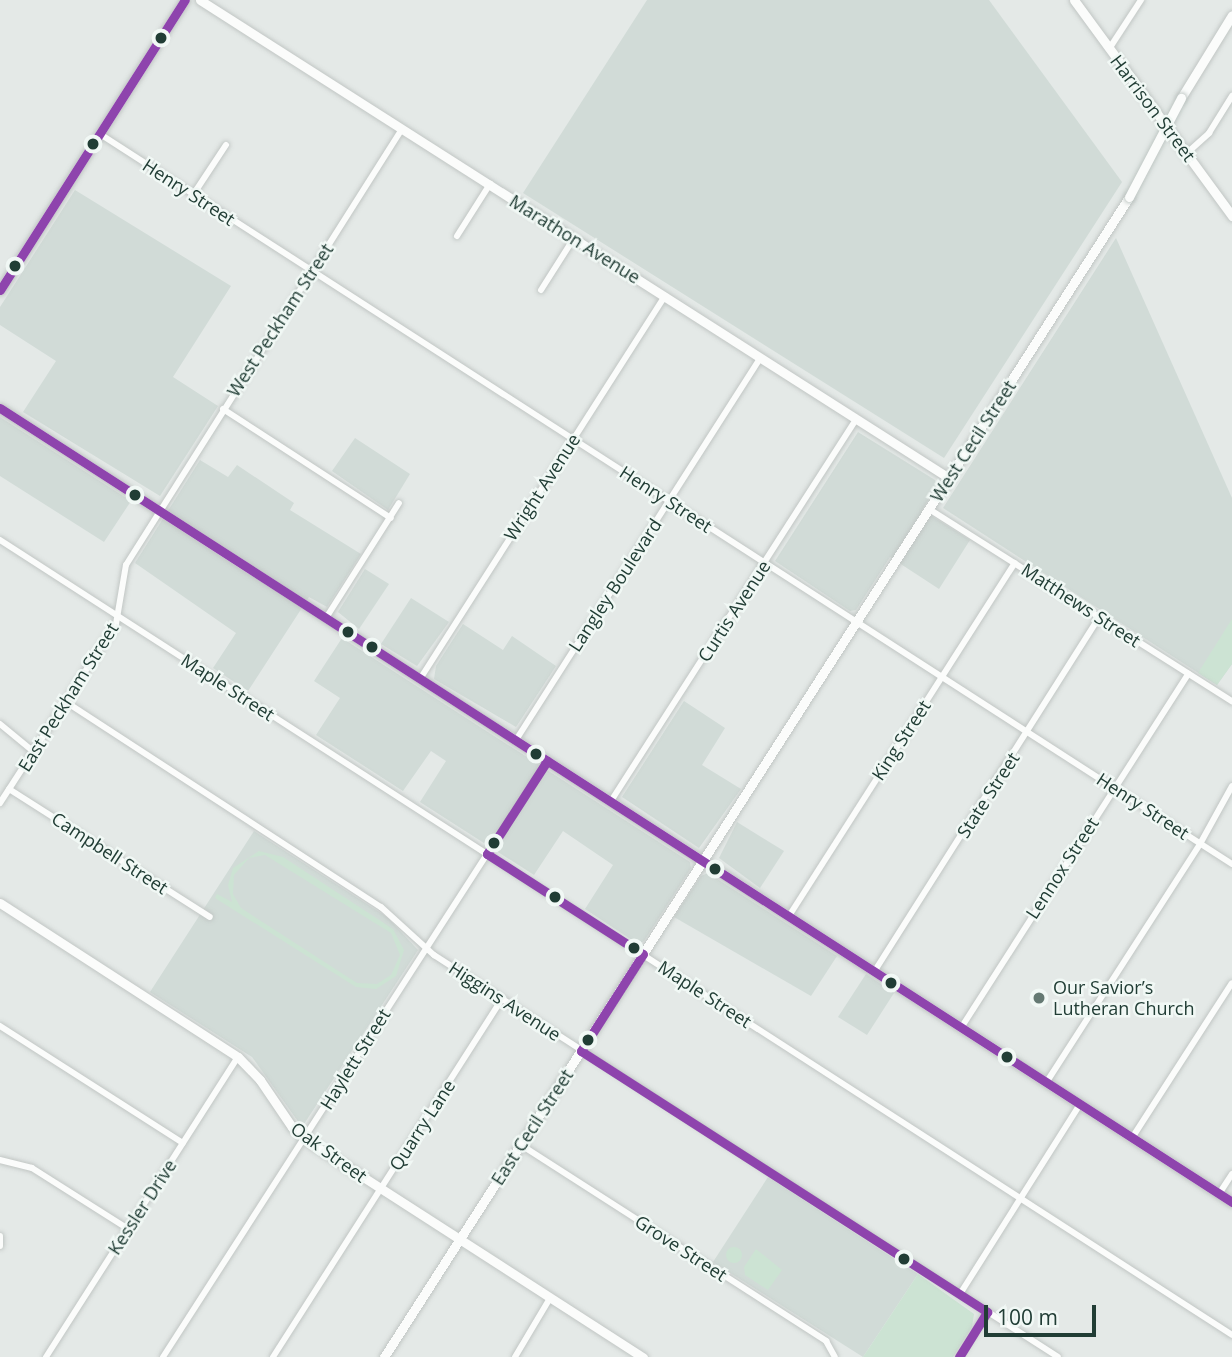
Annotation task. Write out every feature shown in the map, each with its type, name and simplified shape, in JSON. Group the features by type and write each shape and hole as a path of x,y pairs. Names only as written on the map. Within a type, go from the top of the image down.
{"main road":[{"path":"0,290 185,0"},
{"name":"Marathon Avenue","path":"200,0 949,478"},
{"name":"Harrison Street","path":"1073,0 1232,216"},
{"name":"West Cecil Street","path":"702,861 1129,197 1181,97 1232,15"},
{"path":"0,408 1232,1202"},
{"name":"East Cecil Street","path":"384,1357 702,861"},
{"name":"Oak Street","path":"0,903 238,1057 305,1138 643,1357"}],"street":[{"path":"1109,49 1141,0"},
{"path":"1186,153 1209,133 1232,96"},
{"name":"West Peckham Street","path":"159,511 402,129"},
{"name":"Henry Street","path":"100,134 1232,864"},
{"path":"193,195 226,145"},
{"path":"457,236 490,184"},
{"path":"541,290 574,239"},
{"name":"Wright Avenue","path":"420,678 665,296"},
{"name":"Langley Boulevard","path":"516,740 760,358"},
{"path":"223,409 391,518"},
{"name":"Curtis Avenue","path":"611,801 856,420"},
{"path":"326,618 399,503"},
{"name":"Matthews Street","path":"929,509 1232,702"},
{"name":"East Peckham Street","path":"0,803 118,616 125,565 159,511"},
{"name":"Maple Street","path":"0,540 1232,1335"},
{"name":"King Street","path":"789,916 1015,563"},
{"name":"State Street","path":"874,972 1028,733 1099,617"},
{"name":"Lennox Street","path":"961,1028 1188,674"},
{"name":"Higgins Avenue","path":"65,702 382,906 426,948 502,999 1058,1357"},
{"path":"0,724 34,752"},
{"name":"Haylett Street","path":"163,1357 547,761"},
{"path":"1046,1083 1200,844 1232,786"},
{"name":"Campbell Street","path":"9,789 210,917"},
{"path":"1132,1138 1232,983"},
{"name":"Quarry Lane","path":"273,1357 502,999"},
{"path":"0,1026 183,1143"},
{"name":"Kessler Drive","path":"47,1357 238,1057"},
{"path":"960,1294 1080,1104"},
{"name":"Grove Street","path":"521,1145 826,1341 835,1356"},
{"path":"0,1160 32,1168 128,1229"},
{"path":"1219,1194 1232,1174"},
{"path":"514,1357 550,1297"},
{"path":"959,1357 987,1311"}],"shaded area":[{"path":"647,0 989,0 1122,182 944,458 523,193"},
{"path":"75,190 231,286 173,377 218,406 160,496 23,412 56,361 0,325 0,307"},
{"path":"1116,238 1232,498 1232,664 1217,685 943,508"},
{"path":"0,417 131,501 104,542 0,476"},
{"path":"858,432 935,480 937,486 922,510 970,540 939,589 890,557 856,610 850,611 775,561"},
{"path":"355,438 410,474 388,510 332,471"},
{"path":"200,460 228,477 237,465 294,503 290,510 361,554 327,607 309,597 248,691 213,668 236,633 135,563"},
{"path":"365,569 389,584 359,629 338,612"},
{"path":"411,598 449,622 417,666 381,644"},
{"path":"463,624 503,650 512,636 556,666 516,727 434,679 436,666"},
{"path":"342,638 690,862 691,868 644,941 638,944 585,909 613,865 563,831 534,875 420,802 446,761 431,751 403,791 316,735 340,698 314,681"},
{"path":"684,701 725,728 702,765 741,789 699,848 622,797"},
{"path":"737,822 784,851 760,888 719,858"},
{"path":"254,831 387,917 418,950 302,1127 252,1057 150,992"},
{"path":"708,873 837,956 811,996 674,917 701,876"},
{"path":"866,974 894,993 867,1035 838,1017"},
{"path":"768,1177 918,1274 863,1357 713,1262"}],"green space":[{"path":"1232,619 1232,664 1217,685 1198,673"},
{"path":"259,851 283,857 393,929 404,950 396,976 376,989 356,987 215,898 217,894 232,902 228,885 233,868","holes":["265,855 391,933 400,955 391,975 377,984 357,983 241,908 233,894 234,875 249,858"]},
{"path":"734,1247 742,1255 734,1263 726,1255"},
{"path":"756,1249 782,1270 768,1290 745,1275 744,1267"},
{"path":"918,1274 974,1314 972,1327 953,1357 863,1357"}],"transit line":[{"path":"0,290 185,0"},
{"path":"0,408 1232,1202"},
{"path":"487,854 547,761"},
{"path":"487,854 643,954"},
{"path":"581,1051 643,954"},
{"path":"581,1051 987,1312"},
{"path":"959,1357 987,1312"}],"place":[{"name":"Our Savior’s Lutheran Church","path":"1039,998"}]}
